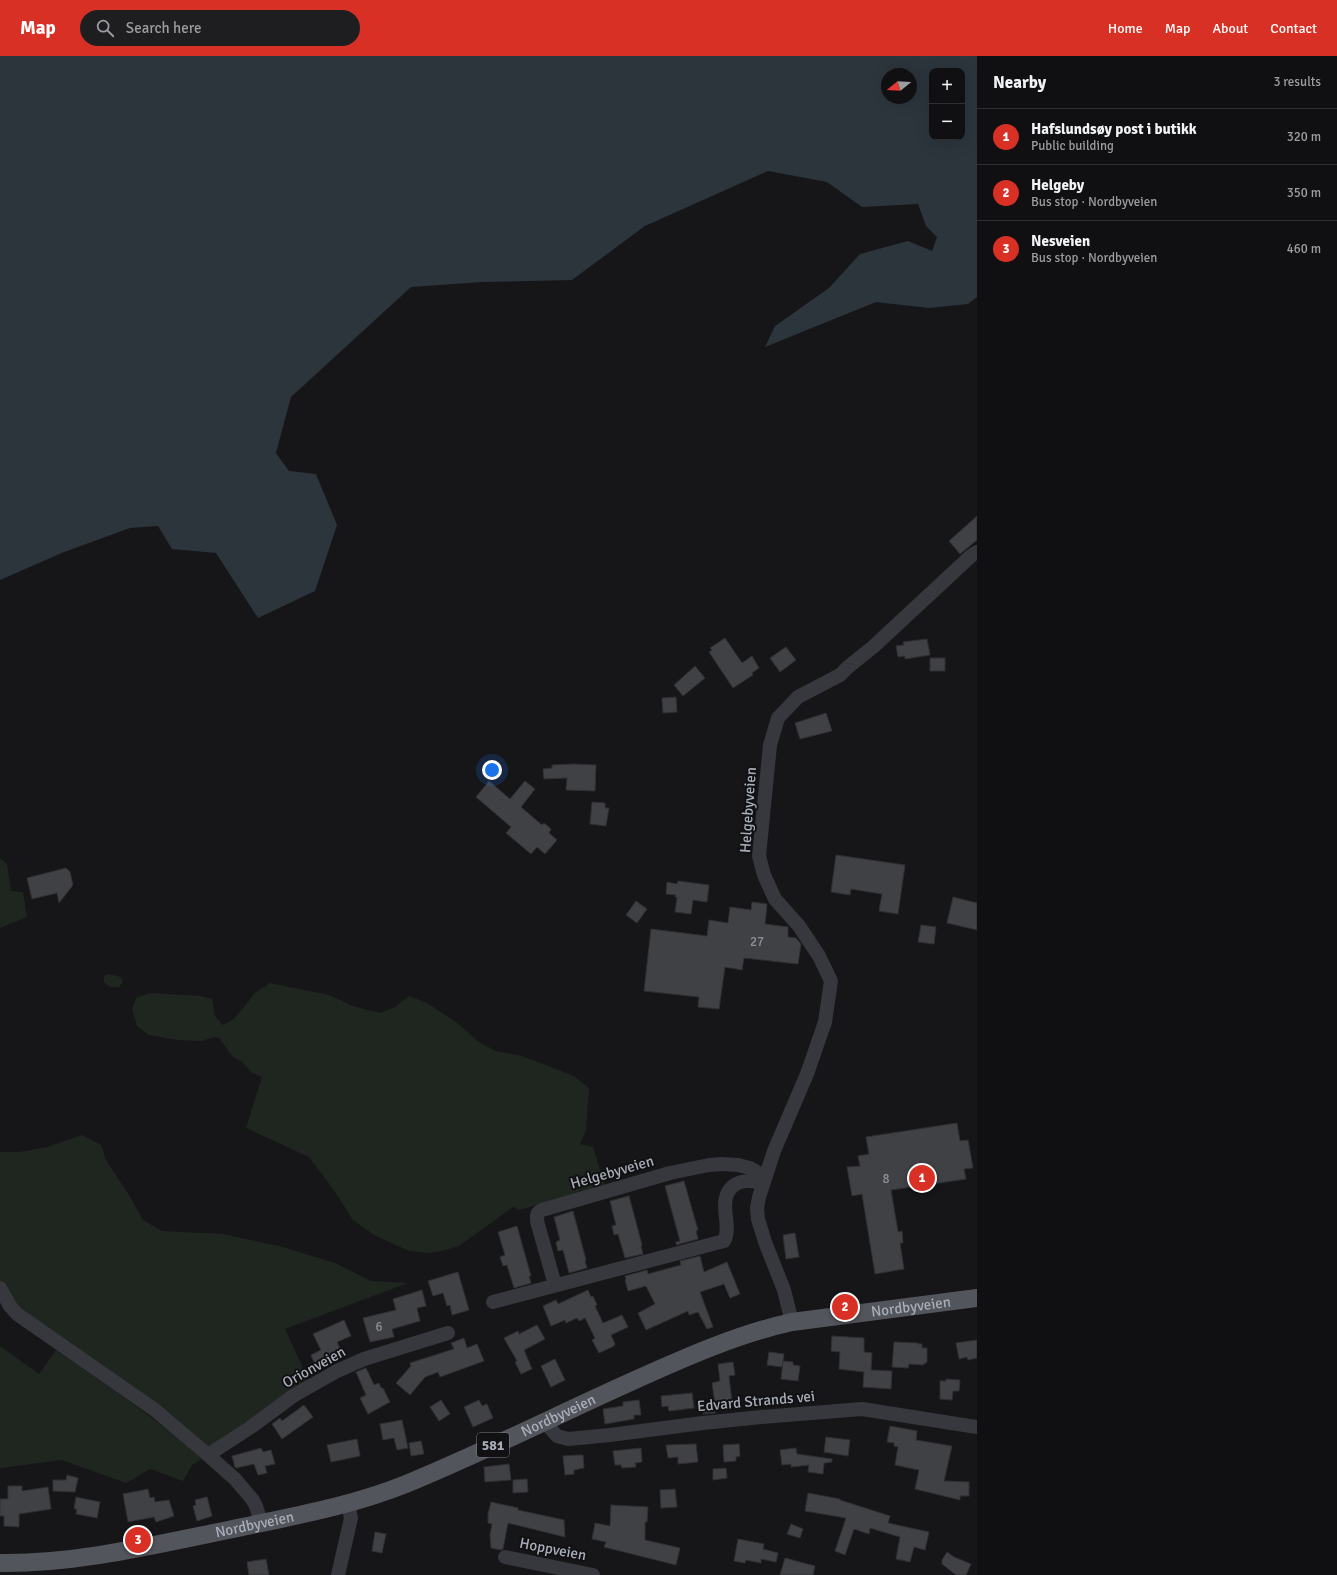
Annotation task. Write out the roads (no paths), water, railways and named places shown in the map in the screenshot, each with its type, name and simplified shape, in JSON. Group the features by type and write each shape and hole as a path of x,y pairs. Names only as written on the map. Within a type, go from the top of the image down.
{"main road":[{"name":"Nordbyveien","path":"0,1563 82,1558 261,1523 348,1504 412,1481 702,1351 767,1328 792,1322 977,1298"}],"street":[{"name":"Helgebyveien","path":"792,1322 784,1290 765,1242 758,1219 757,1208 763,1183 774,1151 807,1074 825,1022 831,981 819,956 799,926 775,899 764,875 759,856 770,745 778,718 798,696 840,676 848,667 873,647 977,552"},
{"name":"Helgebyveien","path":"555,1285 537,1221 537,1214 542,1210 670,1173 722,1164 738,1165 750,1168 757,1172 763,1183"},
{"path":"493,1302 724,1241 726,1237 725,1203 730,1189 743,1181 763,1183"},
{"path":"0,1288 10,1306 17,1314 155,1410 235,1479 252,1499 256,1506 261,1523"},
{"name":"Orionveien","path":"208,1455 251,1427 293,1396 337,1371 364,1359 448,1333"},
{"name":"Edvard Strands vei","path":"546,1420 550,1428 557,1436 568,1439 610,1436 710,1422 855,1410 878,1411 977,1427"},
{"path":"338,1575 351,1518 348,1504"},
{"name":"Hoppveien","path":"505,1557 593,1575"}],"place":[{"name":"Hafslundsøy post i butikk","path":"922,1178"},
{"name":"Helgeby","path":"845,1307"},
{"name":"Nesveien","path":"138,1540"}]}
